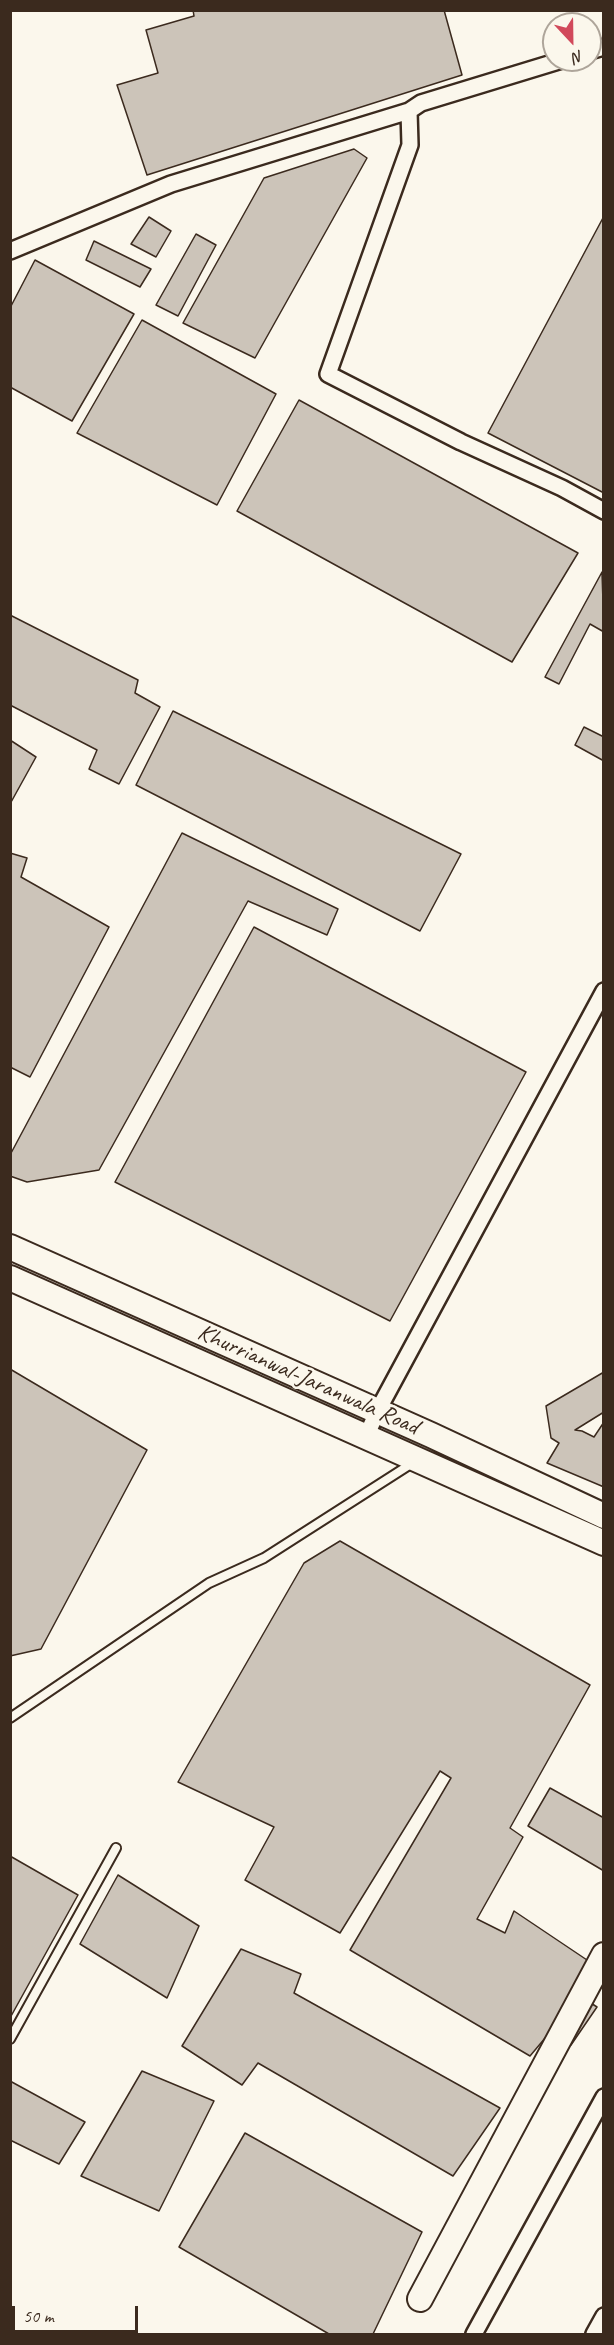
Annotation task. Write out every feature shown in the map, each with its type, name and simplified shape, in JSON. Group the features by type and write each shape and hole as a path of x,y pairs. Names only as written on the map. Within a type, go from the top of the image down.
{"main road":[{"name":"Khurrianwal-Jaranwala Road","path":"10,1247 431,1435 603,1516"},
{"name":"Khurrianwal-Jaranwala Road","path":"10,1278 603,1543"},
{"path":"420,2299 603,1956"}],"street":[{"path":"10,251 171,184 409,111 421,104 542,66"},
{"path":"409,111 410,145 328,374 461,442 562,488 603,511"},
{"path":"366,1437 377,1412 603,991"},
{"path":"474,2334 599,2116 603,2097"},
{"path":"594,2334 603,2316"}],"lane":[{"path":"10,1718 209,1583 264,1558 417,1461"},
{"path":"10,2039 116,1848"}],"building":[{"path":"193,10 444,10 462,75 147,175 117,85 158,73 146,30 194,16"},
{"path":"354,149 367,158 255,358 183,323 264,178"},
{"path":"604,216 604,493 488,433"},
{"path":"149,217 171,231 156,257 131,244"},
{"path":"196,234 216,245 178,316 156,305"},
{"path":"94,241 151,269 140,287 86,260"},
{"path":"35,260 134,314 72,421 10,387 10,308"},
{"path":"142,320 276,394 217,505 77,433"},
{"path":"299,400 578,553 512,662 237,511"},
{"path":"602,572 604,632 590,624 559,684 545,677"},
{"path":"10,615 138,680 135,693 160,707 119,784 89,769 97,750 10,705"},
{"path":"173,711 461,854 420,931 136,785"},
{"path":"584,727 604,737 604,761 575,745"},
{"path":"10,740 36,757 10,804"},
{"path":"182,833 338,909 327,935 248,901 99,1170 27,1182 10,1176 10,1155"},
{"path":"10,853 27,858 21,877 109,927 30,1077 10,1067"},
{"path":"254,927 526,1072 390,1321 115,1182"},
{"path":"10,1369 147,1450 41,1649 10,1656"},
{"path":"604,1372 604,1412 575,1430 594,1437 604,1422 604,1487 547,1463 559,1443 551,1438 546,1406"},
{"path":"340,1541 590,1685 510,1828 523,1837 477,1919 505,1933 514,1911 590,1962 574,1992 597,2007 571,2045 551,2031 530,2056 350,1950 451,1778 440,1771 340,1933 245,1880 274,1827 178,1782 304,1563"},
{"path":"550,1788 604,1818 604,1871 528,1826"},
{"path":"10,1856 78,1895 10,2018"},
{"path":"118,1875 199,1926 167,1998 80,1944"},
{"path":"241,1949 301,1974 294,1993 500,2108 453,2176 258,2063 242,2085 182,2046"},
{"path":"142,2071 214,2101 159,2211 81,2176"},
{"path":"10,2081 85,2122 59,2164 10,2140"},
{"path":"245,2133 422,2232 373,2334 329,2334 179,2247"}]}
